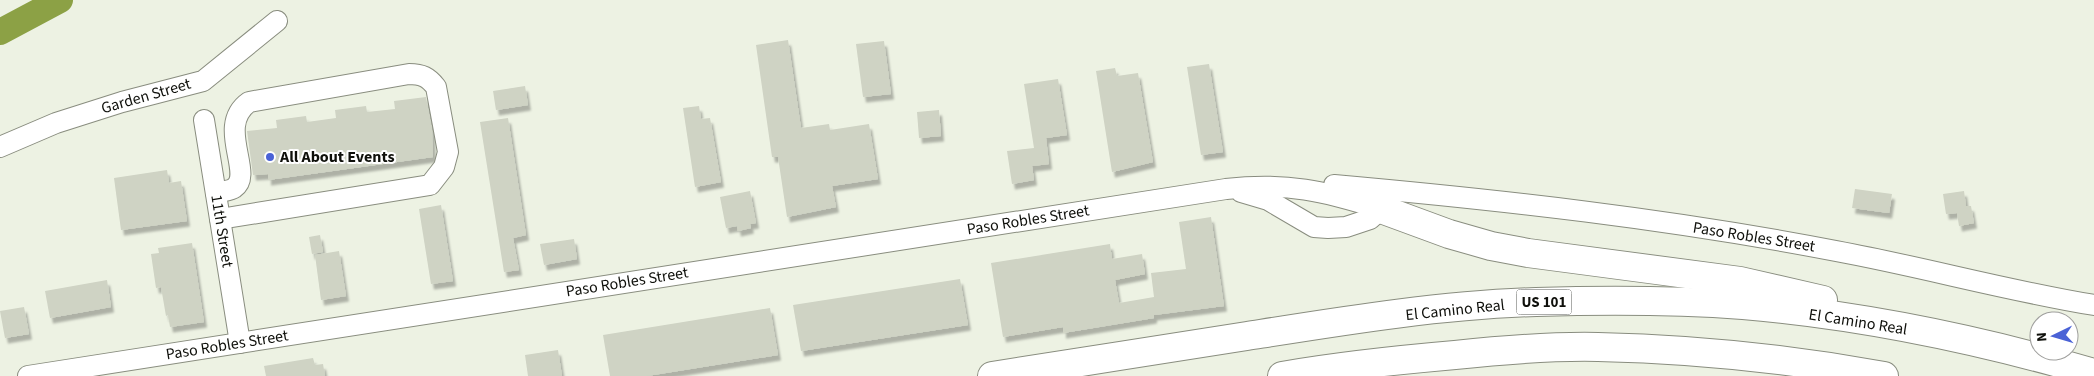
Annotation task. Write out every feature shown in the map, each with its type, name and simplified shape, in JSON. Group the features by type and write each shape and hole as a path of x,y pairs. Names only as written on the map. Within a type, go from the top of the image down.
{"highway":[{"path":"1381,209 1449,234 1491,246 1528,253 1740,281 1872,311 1929,333"},
{"name":"El Camino Real","path":"992,376 1326,324 1534,302 1743,305 1849,319 1929,333 2042,358 2094,373"},
{"path":"1282,376 1350,364 1463,354 1596,347 1704,353 1827,366 1884,376"}],"street":[{"name":"Garden Street","path":"0,147 56,123 122,102 203,80 277,21"},
{"path":"216,193 234,188 238,184 240,171 234,122 240,108 249,102 409,74 419,74 429,79 436,87 448,152 444,167 430,186 220,219"},
{"name":"11th Street","path":"204,120 240,343"},
{"name":"Paso Robles Street","path":"1297,187 1309,184 1410,192 1614,215 1750,235 1837,251 2094,305"},
{"name":"Paso Robles Street","path":"28,376 1226,189 1262,185 1297,187 1326,192 1381,209"},
{"name":"Paso Robles Street","path":"1226,189 1268,200 1314,227 1346,227 1370,219 1390,200 1410,192"}],"building":[{"path":"788,40 801,128 829,124 830,130 869,124 878,179 832,186 836,207 787,217 778,157 772,157 756,45"},
{"path":"884,41 891,94 863,97 856,44"},
{"path":"1209,64 1223,152 1201,155 1187,67"},
{"path":"1115,68 1117,76 1138,73 1153,162 1112,172 1096,71"},
{"path":"1058,79 1067,135 1046,138 1049,164 1032,166 1034,180 1012,184 1007,151 1034,148 1024,84"},
{"path":"525,86 528,105 496,110 493,91"},
{"path":"426,97 432,130 433,157 268,180 268,174 253,175 247,131 277,128 276,120 306,116 307,122 336,118 335,110 366,106 367,112 395,109 394,101"},
{"path":"699,106 701,119 710,118 721,182 695,187 683,108"},
{"path":"939,110 941,136 919,138 917,112"},
{"path":"508,118 526,235 513,238 519,270 504,272 480,122"},
{"path":"167,170 169,183 181,181 187,221 121,230 114,178"},
{"path":"1855,189 1892,194 1889,213 1852,208"},
{"path":"750,191 756,223 750,224 751,228 738,231 737,226 726,228 720,197"},
{"path":"1964,191 1966,206 1971,206 1974,223 1959,226 1957,213 1946,214 1943,194"},
{"path":"441,205 453,281 431,284 419,209"},
{"path":"1211,217 1224,306 1154,315 1154,318 1063,333 1063,327 1003,337 991,263 1110,244 1112,259 1142,254 1145,274 1115,280 1119,303 1154,297 1151,273 1186,269 1179,222"},
{"path":"320,235 323,252 312,254 309,237"},
{"path":"574,239 577,259 544,265 540,244"},
{"path":"192,243 204,322 170,327 161,287 156,288 151,254 159,253 158,248"},
{"path":"339,251 346,296 321,300 315,255"},
{"path":"960,279 968,325 801,351 793,305"},
{"path":"107,280 111,307 50,318 45,291"},
{"path":"24,307 29,334 5,338 0,311"},
{"path":"770,308 778,355 647,376 610,376 603,335"},
{"path":"558,350 562,376 528,376 525,355"},
{"path":"313,358 315,365 323,364 325,376 266,376 264,366"}],"waterway":[{"path":"0,32 60,0"}],"place":[{"name":"All About Events","path":"270,157"}]}
